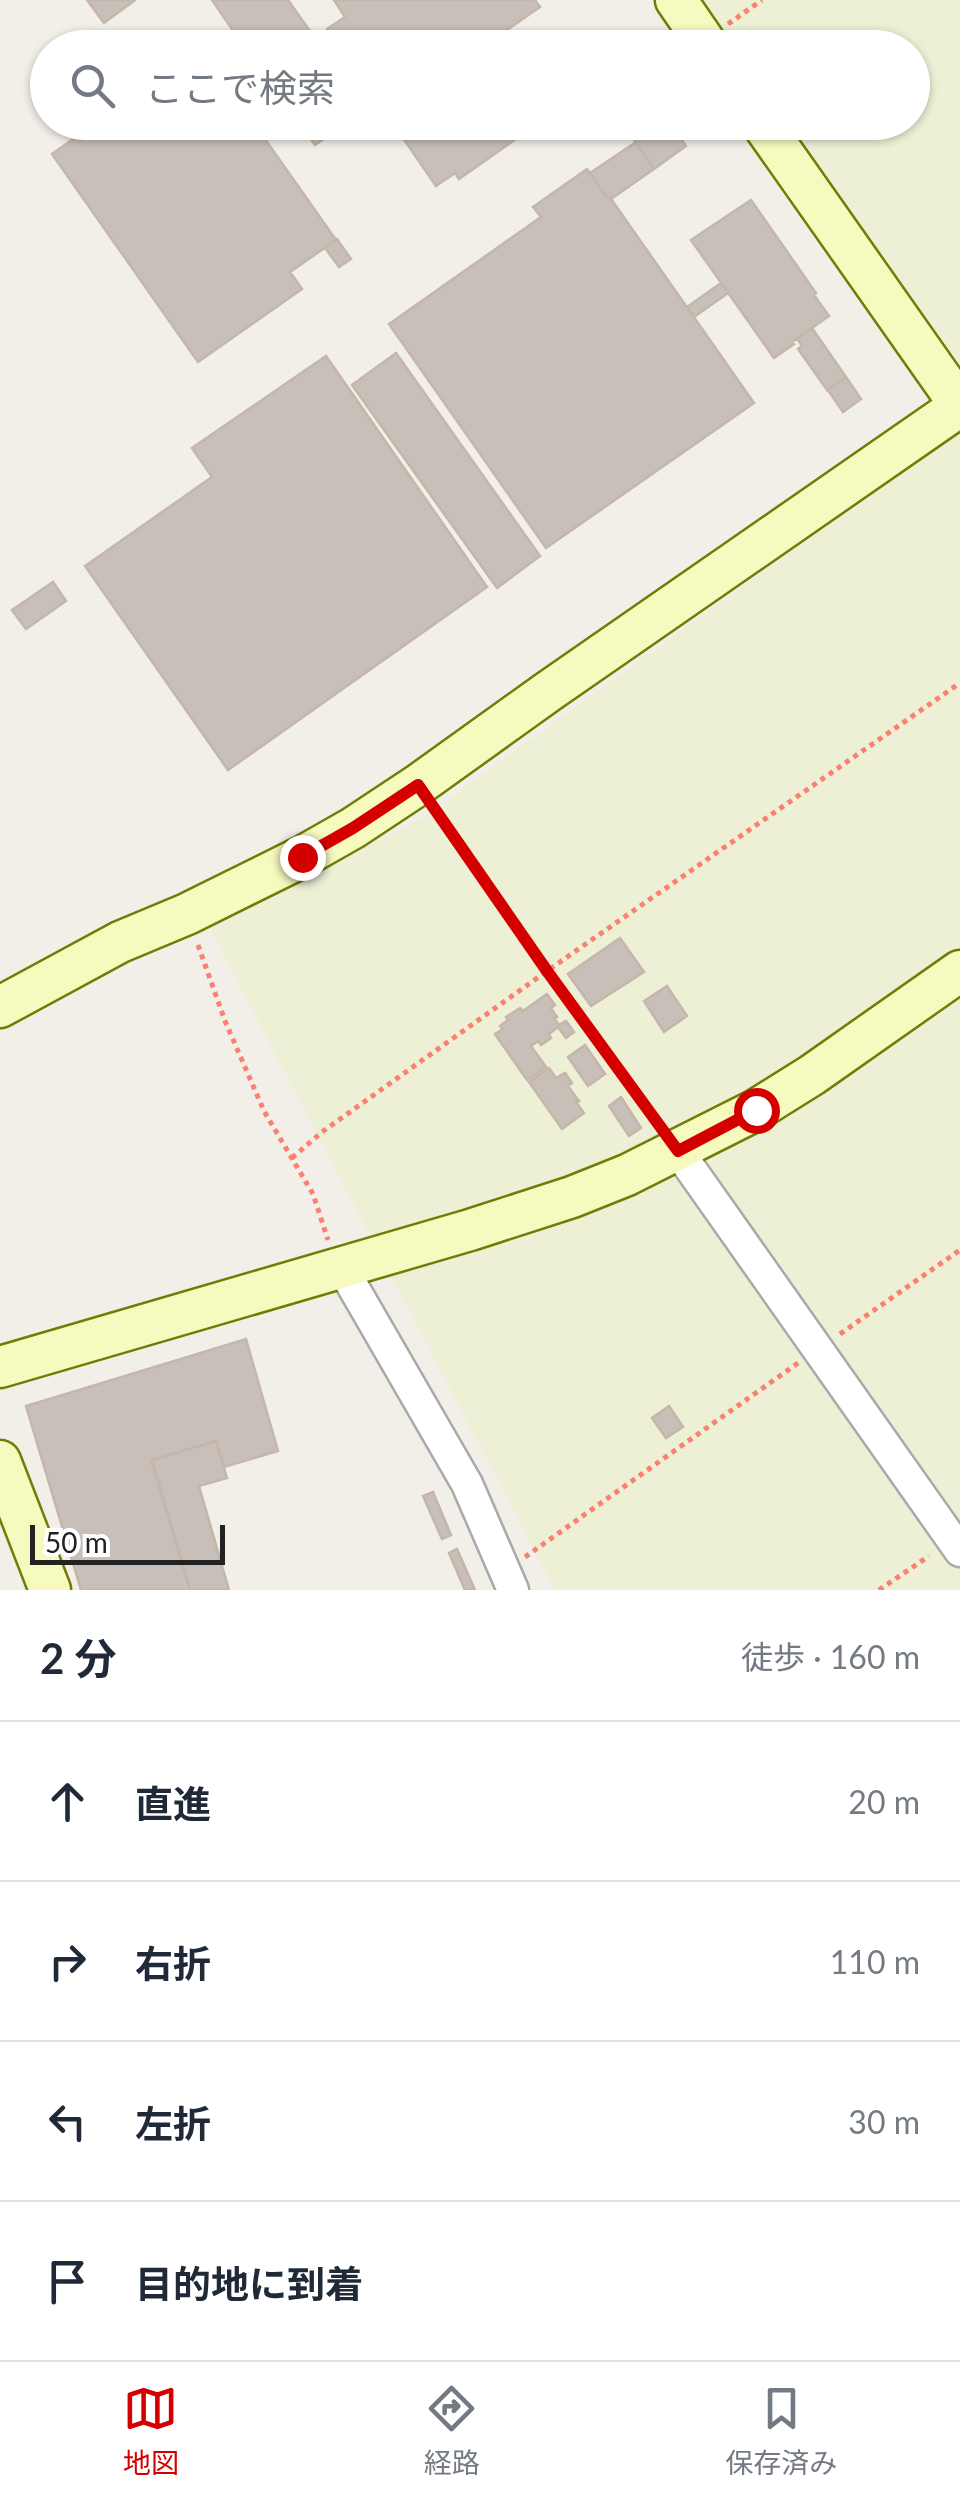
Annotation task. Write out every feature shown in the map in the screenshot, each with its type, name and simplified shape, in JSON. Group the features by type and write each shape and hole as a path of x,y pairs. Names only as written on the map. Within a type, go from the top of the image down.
{"street":[{"path":"676,0 697,30"},
{"path":"0,1007 120,942 187,914 353,828 960,405 774,140"},
{"path":"0,1367 470,1230 627,1175 756,1110 960,971"},
{"path":"678,1151 956,1546"},
{"path":"340,1266 466,1484 509,1581"},
{"path":"0,1461 50,1590"}],"path":[{"path":"292,1158 322,1132 547,971 960,683"},
{"path":"418,785 678,1151"},
{"path":"187,914 264,1111 313,1194 340,1266"},
{"path":"509,1581 818,1349 960,1250"},
{"path":"880,1590 956,1546"}],"green space":[{"path":"698,0 960,0 960,376 796,140 930,140 930,30 719,30"},
{"path":"960,429 960,1590 555,1590 210,929 423,817"}],"building":[{"path":"87,0 135,0 104,23"},
{"path":"212,0 288,0 309,30 233,30"},
{"path":"334,0 535,0 540,7 507,30 328,30 345,17"},
{"path":"72,140 266,140 336,240 290,272 302,289 198,362 52,154"},
{"path":"404,140 514,140 459,179 455,173 436,186"},
{"path":"634,140 682,140 686,146 654,169"},
{"path":"636,142 654,169 611,199 754,403 546,548 389,324 541,217 533,207 587,169 607,198 590,173"},
{"path":"751,200 829,316 774,358 691,240"},
{"path":"337,239 351,259 339,267 325,248"},
{"path":"721,283 728,293 694,317 687,307"},
{"path":"812,328 846,377 827,390 798,349 802,346 797,338"},
{"path":"396,353 540,556 497,588 352,385"},
{"path":"326,356 487,587 228,770 85,566 212,477 192,448"},
{"path":"846,377 861,399 843,412 828,390"},
{"path":"53,582 66,601 26,629 12,610"},
{"path":"620,938 644,972 591,1006 568,974"},
{"path":"667,986 687,1016 664,1032 644,1001"},
{"path":"547,994 555,1005 551,1008 557,1017 554,1018 559,1025 566,1021 574,1032 566,1038 558,1027 549,1034 551,1038 531,1046 546,1067 527,1080 495,1034 503,1029 500,1026 508,1020 506,1017 520,1008 523,1011"},
{"path":"585,1045 605,1074 588,1086 568,1057"},
{"path":"549,1068 556,1078 565,1073 584,1113 562,1129 529,1082"},
{"path":"621,1097 641,1128 629,1136 609,1106"},
{"path":"246,1339 278,1451 224,1467 216,1441 151,1460 190,1590 81,1590 26,1406"},
{"path":"669,1406 683,1427 666,1438 652,1418"},
{"path":"216,1441 227,1478 199,1486 229,1590 190,1590 152,1460"},
{"path":"433,1492 451,1535 442,1539 423,1496"},
{"path":"457,1549 475,1590 465,1590 449,1553"}],"route":[{"path":"302,857 418,785 678,1151 756,1110"}]}
